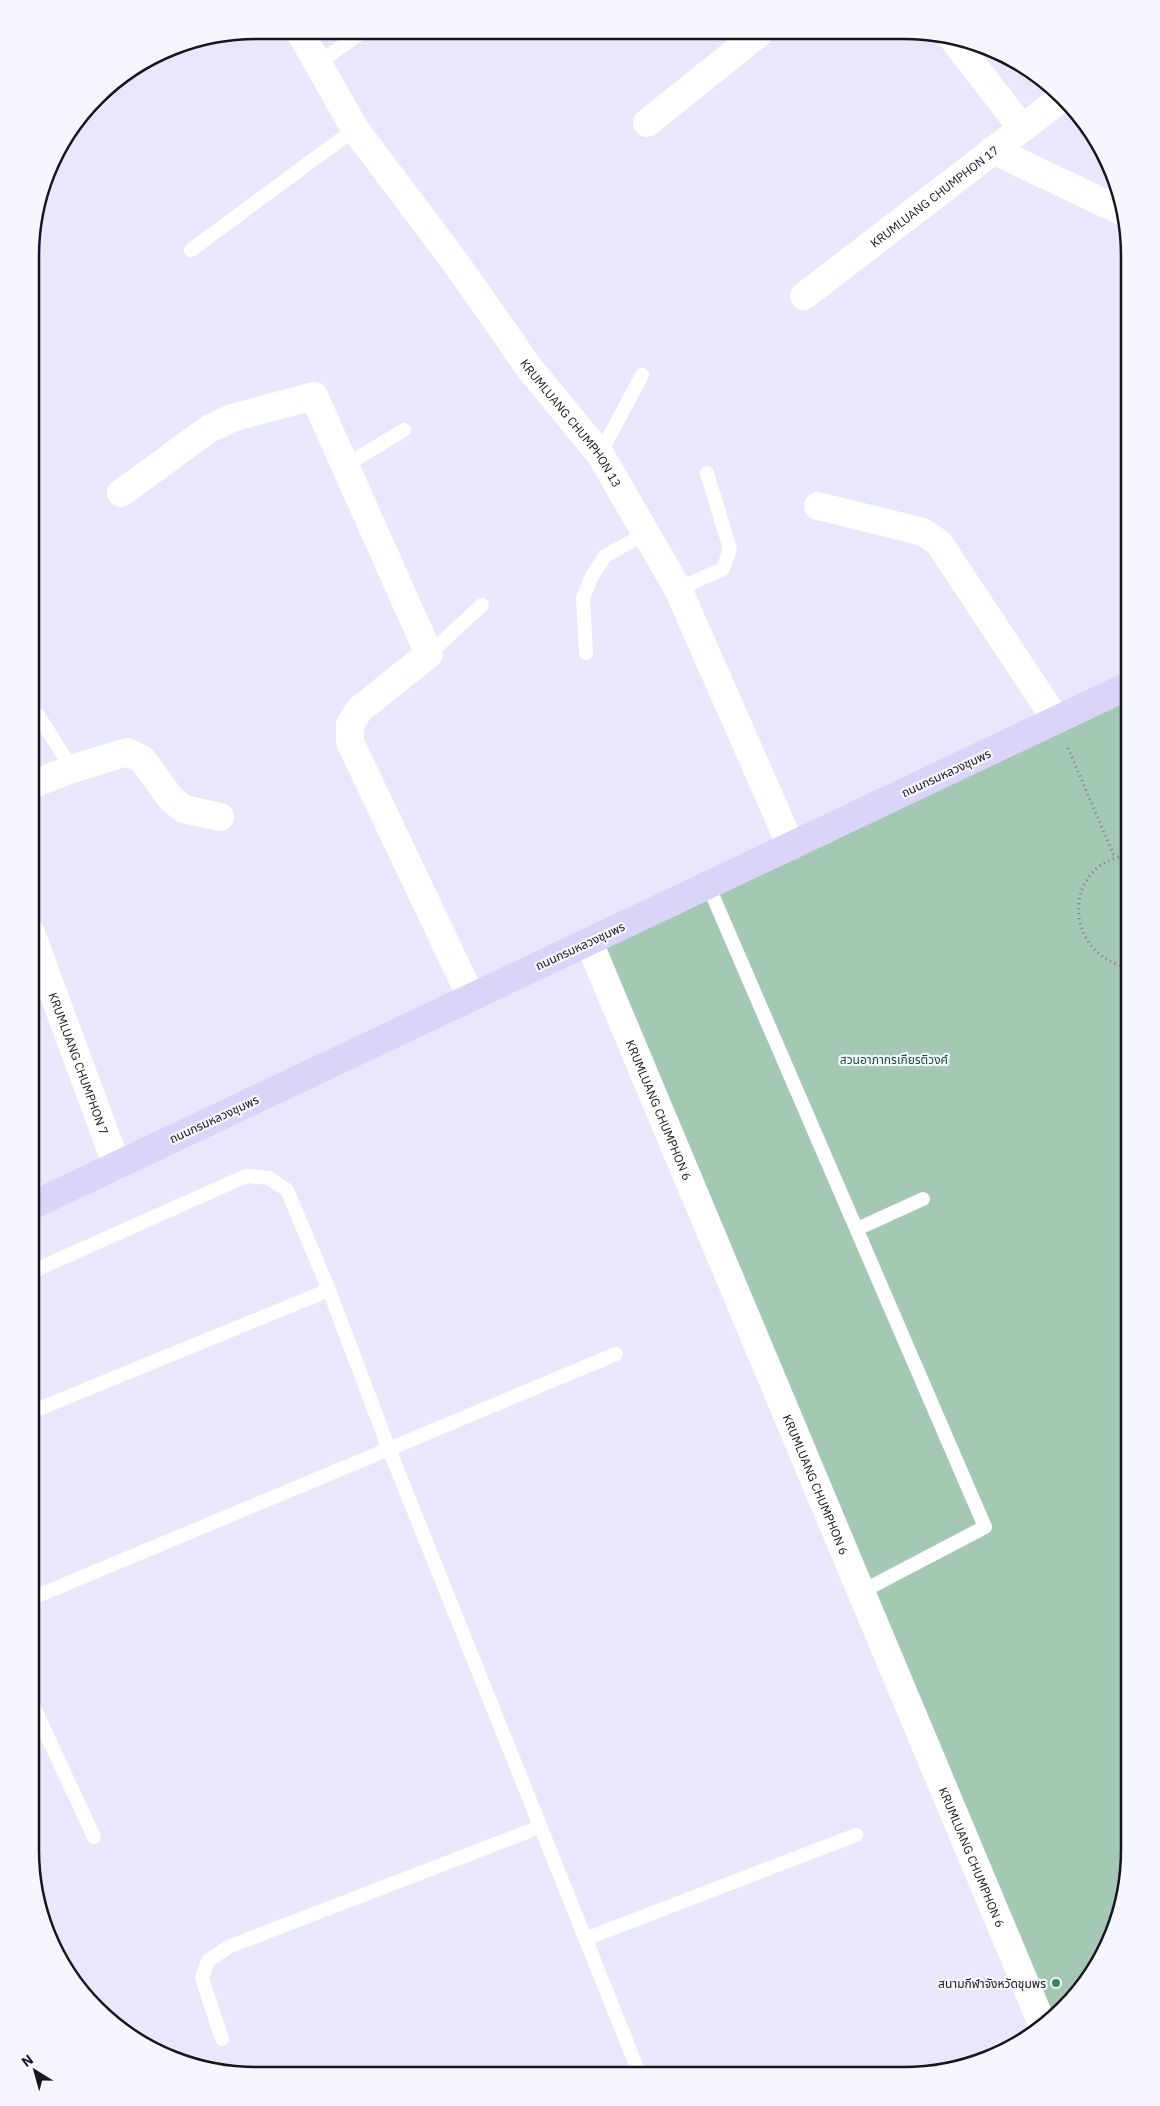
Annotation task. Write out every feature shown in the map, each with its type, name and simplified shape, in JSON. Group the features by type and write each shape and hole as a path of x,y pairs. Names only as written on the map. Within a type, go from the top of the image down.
{"street":[{"name":"KRUMLUANG CHUMPHON 13","path":"304,39 354,129 452,258 530,369 600,454 678,589 790,846"},
{"path":"647,123 752,39"},
{"path":"958,45 1022,128"},
{"name":"KRUMLUANG CHUMPHON 17","path":"804,296 1057,101"},
{"path":"993,150 1116,209"},
{"path":"121,492 209,429 232,418 314,396 429,654 360,709 350,724 350,742 471,998"},
{"path":"818,506 923,532 939,543 1056,720"},
{"name":"ถนนกรมหลวงชุมพร","path":"39,1202 1121,689"},
{"path":"39,782 72,769 127,752 142,759 172,800 184,809 220,817"},
{"name":"KRUMLUANG CHUMPHON 6","path":"589,942 1040,2020"},
{"name":"KRUMLUANG CHUMPHON 7","path":"39,955 117,1166"}],"lane":[{"path":"318,63 352,39"},
{"path":"190,250 354,129"},
{"path":"600,454 642,375"},
{"path":"346,465 404,430"},
{"path":"678,589 723,569 730,548 706,473"},
{"path":"586,653 583,598 592,576 605,556 646,533"},
{"path":"429,654 482,605"},
{"path":"39,716 72,769"},
{"path":"708,885 984,1527 861,1592"},
{"path":"39,1268 246,1176 269,1178 287,1190 329,1290 389,1449 637,2067"},
{"path":"856,1229 923,1199"},
{"path":"39,1408 329,1290"},
{"path":"39,1595 616,1354"},
{"path":"39,1718 94,1837"},
{"path":"222,2039 202,1978 208,1961 228,1947 540,1827"},
{"path":"585,1939 856,1835"}],"path":[{"path":"1056,720 1115,858"},
{"path":"1121,856 1098,867 1086,882 1080,899 1079,918 1084,936 1095,952 1110,963 1121,966"}],"green space":[{"name":"สวนอาภากรเกียรติวงศ์","path":"1121,690 1121,1865 1114,1907 1099,1947 1077,1983 1041,2019 589,942"}],"place":[{"name":"สนามกีฬาจังหวัดชุมพร","path":"1056,1983"}]}
